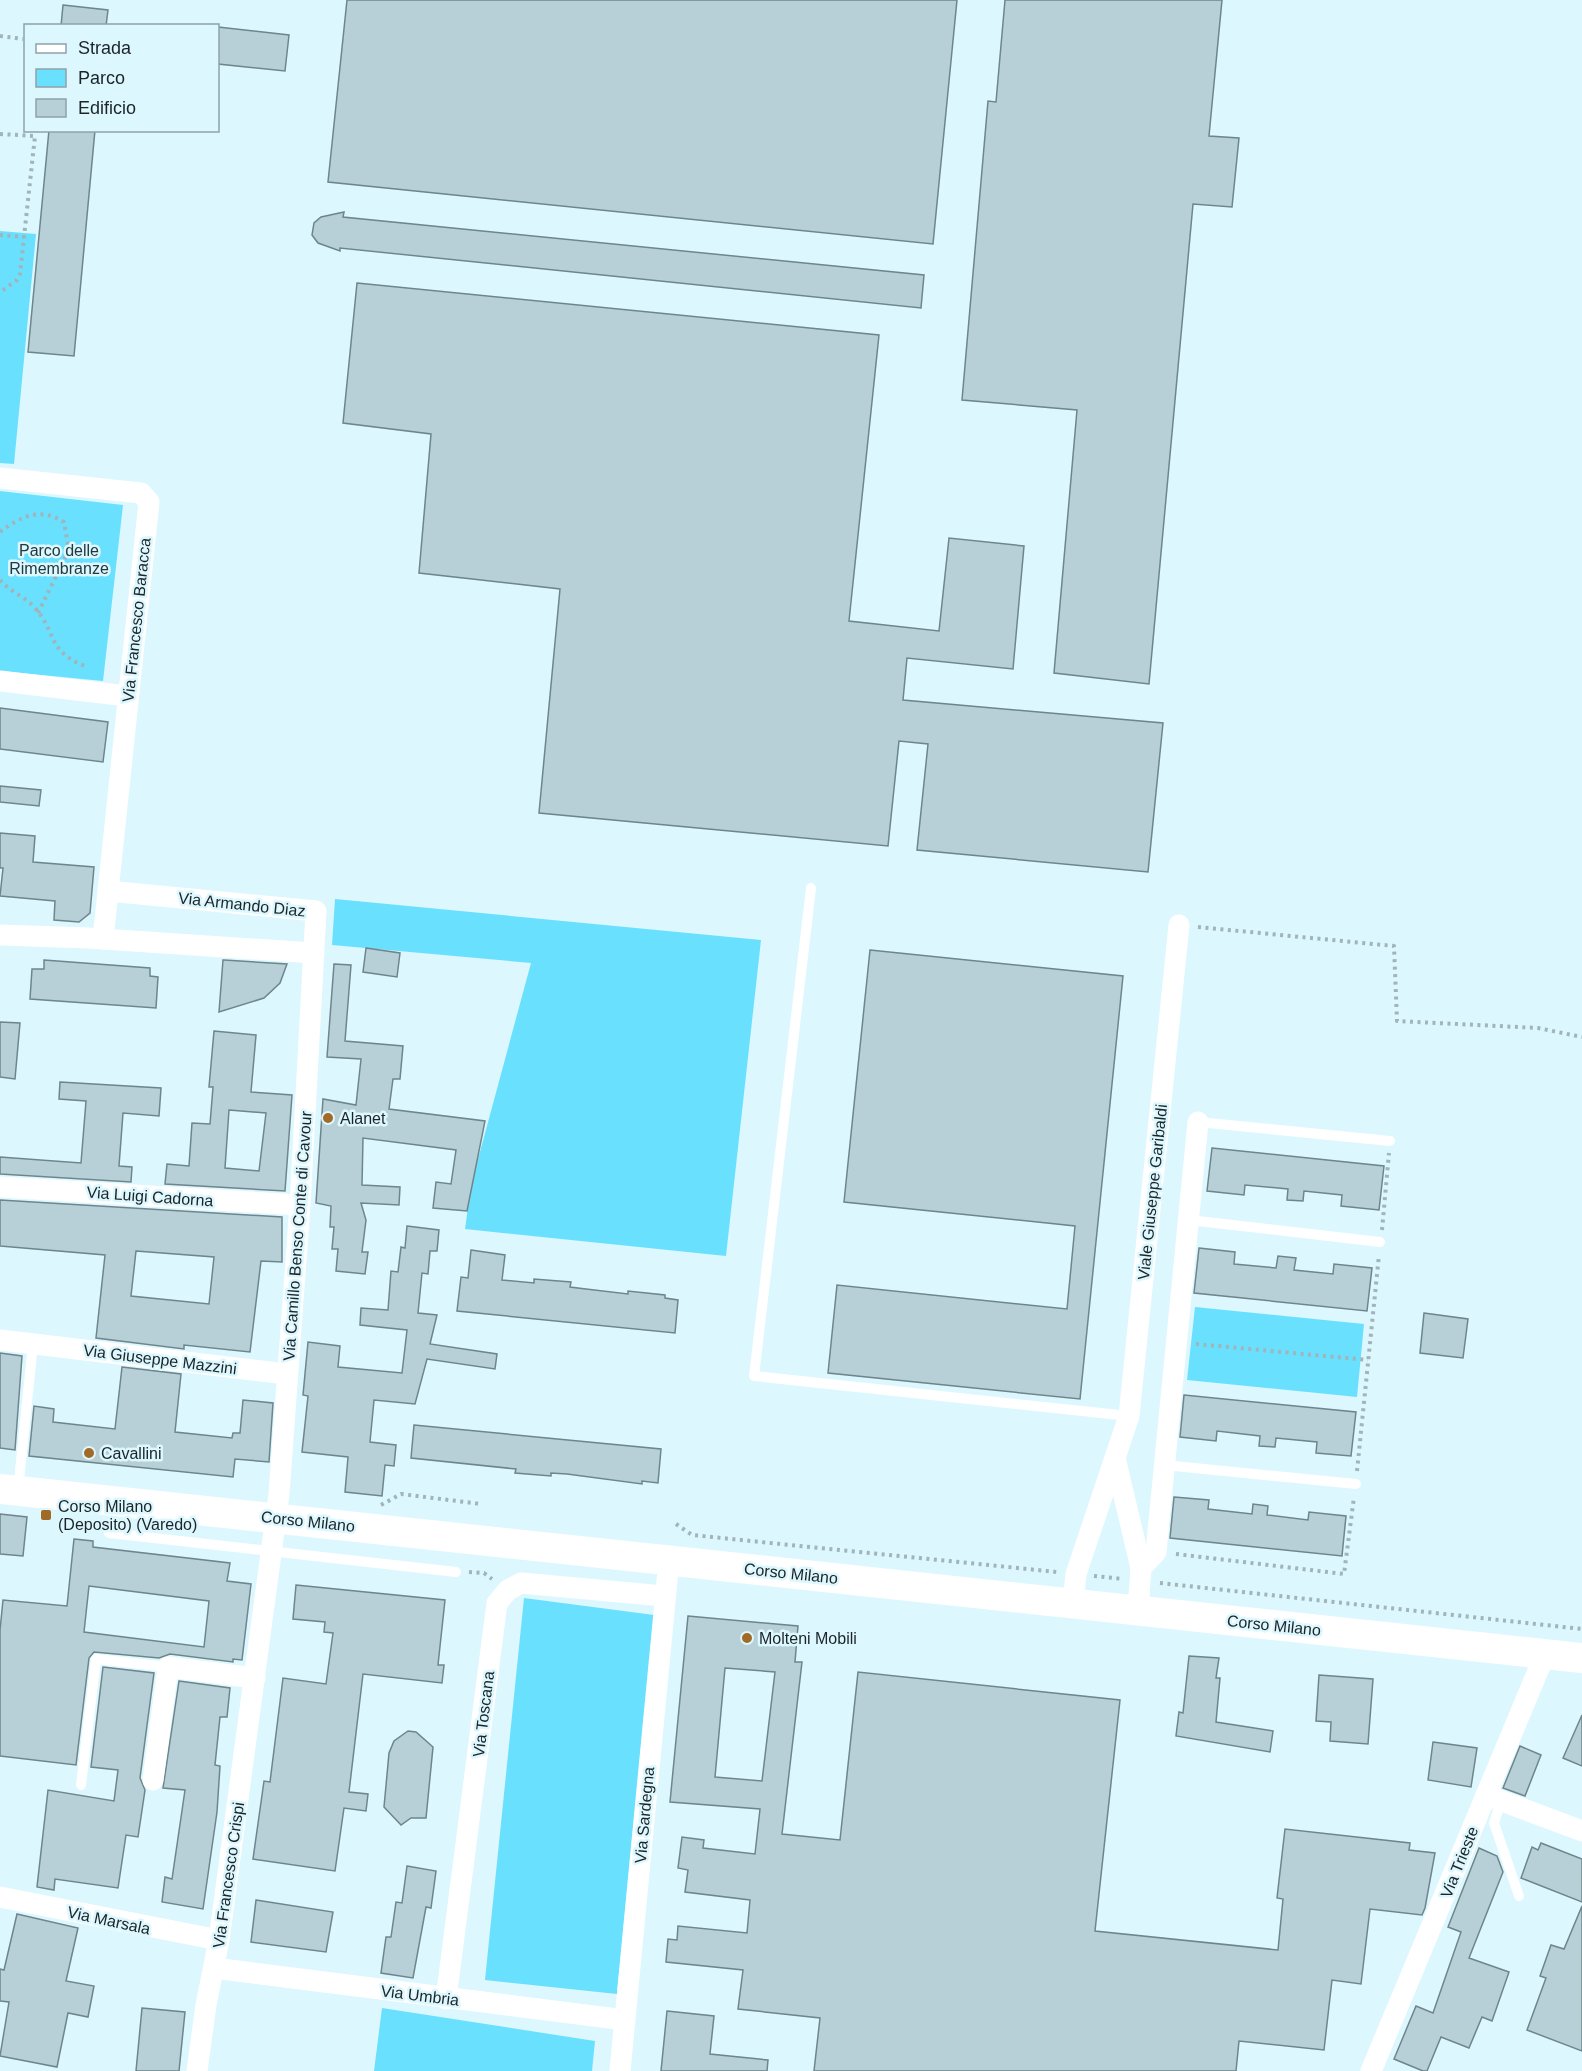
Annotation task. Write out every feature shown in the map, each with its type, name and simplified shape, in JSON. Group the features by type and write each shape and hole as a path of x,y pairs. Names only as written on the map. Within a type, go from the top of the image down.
{"main road":[{"name":"Corso Milano","path":"9,1490 1582,1658"}],"street":[{"name":"Via Francesco Baracca","path":"0,478 141,493 149,502 108,891"},
{"path":"0,681 127,696"},
{"path":"103,939 108,891"},
{"name":"Via Armando Diaz","path":"108,891 316,911 314,953"},
{"name":"Viale Giuseppe Garibaldi","path":"1073,1603 1076,1574 1129,1416 1179,926"},
{"path":"0,935 103,939 314,953"},
{"name":"Via Camillo Benso Conte di Cavour","path":"276,1518 300,1205 314,953"},
{"path":"1141,1568 1156,1552 1198,1122"},
{"name":"Via Luigi Cadorna","path":"0,1186 300,1205"},
{"name":"Via Giuseppe Mazzini","path":"0,1340 288,1374"},
{"path":"1114,1457 1141,1568 1138,1610"},
{"name":"Via Francesco Crispi","path":"197,2071 206,2005 219,1940 276,1518"},
{"name":"Via Sardegna","path":"620,2071 669,1560"},
{"path":"508,1590 521,1583 664,1596"},
{"name":"Via Toscana","path":"446,1999 497,1603 508,1590"},
{"name":"Via Trieste","path":"1371,2071 1494,1798 1545,1654"},
{"path":"153,1780 168,1667 255,1678"},
{"path":"1494,1798 1582,1831"},
{"name":"Via Marsala","path":"0,1898 219,1940"},
{"name":"Via Umbria","path":"214,1968 625,2020"}],"lane":[{"path":"811,888 754,1376 1129,1416"},
{"path":"1198,1122 1390,1141"},
{"path":"1189,1220 1380,1242"},
{"path":"9,1490 21,1450 33,1344"},
{"path":"1164,1466 1356,1484"},
{"path":"109,1533 456,1572"},
{"path":"81,1785 96,1659 168,1667"},
{"path":"1494,1798 1494,1823 1519,1896"}],"path":[{"path":"0,36 23,39"},
{"path":"0,134 35,136 20,274 17,280 0,292"},
{"path":"0,235 24,237"},
{"path":"0,532 22,518 37,515 50,513 64,522 68,545 65,558 38,613"},
{"path":"0,580 38,613 55,646 72,661 85,666"},
{"path":"1179,926 1394,946 1396,1021 1538,1028 1582,1037"},
{"path":"1156,1552 1344,1574 1356,1484 1390,1141"},
{"path":"1177,1343 1368,1360"},
{"path":"369,1504 381,1505 401,1494 481,1504"},
{"path":"456,1572 484,1573 508,1590"}],"green space":[{"path":"0,231 36,234 14,464 0,463"},
{"name":"Parco delle Rimembranze","path":"0,491 123,505 103,681 0,671"},
{"path":"335,899 761,940 726,1256 465,1229 471,1185 531,963 332,945"},
{"path":"1195,1307 1364,1324 1357,1397 1187,1380"},
{"path":"524,1598 654,1615 617,1994 485,1980"},
{"path":"382,2008 595,2041 592,2071 374,2071"}],"building":[{"path":"347,0 957,0 933,244 328,182"},
{"path":"1005,0 1222,0 1209,136 1239,138 1232,207 1193,204 1149,684 1054,673 1077,410 962,400 988,101 996,102"},
{"path":"63,5 108,10 106,24 61,24"},
{"path":"219,27 289,35 285,71 219,64"},
{"path":"49,132 95,132 74,356 28,352"},
{"path":"344,212 343,217 924,275 921,308 340,248 340,251 318,243 312,235 314,223 321,217"},
{"path":"357,283 879,335 849,621 939,631 949,538 1024,546 1013,669 907,658 903,700 1163,723 1148,872 917,850 928,744 899,741 888,846 539,813 560,589 419,573 431,434 343,423"},
{"path":"0,708 108,722 103,762 0,749"},
{"path":"0,786 41,790 39,806 0,802"},
{"path":"0,833 35,836 33,862 94,867 90,913 79,922 54,920 55,901 0,896 3,868 0,868"},
{"path":"366,948 400,953 397,977 363,972"},
{"path":"870,950 1123,976 1080,1399 828,1373 837,1285 1067,1309 1075,1226 844,1202"},
{"path":"44,960 150,968 150,976 158,977 156,1008 30,999 32,969 44,969"},
{"path":"223,960 287,964 280,983 264,998 219,1012"},
{"path":"334,964 351,965 345,1041 403,1046 400,1079 393,1079 389,1109 485,1121 467,1211 433,1208 436,1182 451,1184 456,1150 363,1138 362,1185 400,1187 399,1205 361,1203 366,1220 362,1252 368,1252 365,1274 336,1271 338,1249 332,1249 334,1227 330,1227 331,1206 316,1203 323,1099 356,1105 361,1059 327,1057"},
{"path":"0,1022 20,1023 15,1079 0,1077"},
{"path":"214,1031 256,1035 251,1092 292,1095 285,1191 165,1184 167,1164 189,1166 192,1123 210,1124 213,1087 209,1087","holes":["229,1110 266,1113 259,1171 225,1168"]},
{"path":"60,1082 161,1088 159,1116 123,1113 119,1166 132,1167 131,1182 0,1174 0,1157 81,1163 86,1101 59,1099"},
{"path":"1212,1148 1384,1166 1379,1210 1341,1206 1342,1195 1304,1191 1303,1201 1287,1200 1288,1189 1245,1185 1244,1195 1207,1191"},
{"path":"0,1200 282,1217 282,1262 261,1261 250,1352 184,1345 184,1349 96,1338 105,1255 0,1246","holes":["136,1251 214,1257 209,1304 131,1296"]},
{"path":"407,1226 439,1230 437,1251 430,1251 428,1274 422,1273 418,1313 437,1315 430,1344 497,1354 495,1369 427,1359 415,1404 374,1400 370,1442 396,1445 394,1466 385,1465 382,1496 345,1492 348,1457 302,1452 308,1396 303,1395 308,1342 340,1346 338,1367 402,1373 407,1330 360,1325 361,1308 388,1310 391,1271 398,1272 401,1247 405,1248"},
{"path":"1199,1248 1235,1252 1234,1264 1276,1268 1278,1256 1296,1258 1294,1270 1333,1274 1334,1264 1372,1268 1367,1311 1194,1293"},
{"path":"471,1250 505,1255 502,1280 534,1283 534,1279 571,1282 570,1287 628,1294 628,1291 665,1295 665,1298 678,1300 675,1333 457,1311 461,1277 468,1278"},
{"path":"1424,1313 1468,1319 1463,1358 1420,1353"},
{"path":"0,1353 22,1356 15,1450 0,1448"},
{"path":"122,1367 181,1374 175,1432 232,1438 233,1433 240,1433 243,1400 273,1403 269,1462 235,1459 233,1477 29,1456 34,1406 54,1409 53,1422 115,1429"},
{"path":"1184,1395 1356,1412 1351,1456 1316,1453 1317,1442 1276,1438 1275,1447 1259,1446 1260,1436 1217,1431 1216,1441 1180,1437"},
{"path":"414,1425 661,1449 658,1483 642,1481 642,1484 567,1474 551,1473 551,1476 515,1473 516,1469 411,1458"},
{"path":"1174,1497 1209,1500 1208,1509 1252,1514 1253,1504 1268,1506 1267,1515 1308,1520 1309,1512 1346,1516 1342,1556 1170,1538"},
{"path":"0,1514 27,1517 23,1556 0,1554"},
{"path":"74,1539 93,1541 93,1547 230,1563 227,1581 251,1584 242,1660 233,1659 233,1662 170,1654 159,1658 94,1652 89,1658 76,1765 0,1756 0,1630 3,1600 67,1606","holes":["89,1586 209,1601 204,1647 84,1632"]},
{"path":"296,1585 445,1600 438,1665 444,1665 442,1683 363,1674 349,1792 368,1794 366,1811 344,1808 335,1871 253,1859 264,1781 270,1782 283,1678 326,1684 333,1633 324,1632 325,1622 293,1619"},
{"path":"688,1616 798,1626 795,1662 802,1662 782,1834 840,1840 858,1672 1120,1700 1095,1931 1278,1950 1283,1899 1277,1898 1285,1829 1410,1843 1409,1850 1435,1853 1422,1915 1370,1909 1361,1984 1332,1980 1324,2050 1239,2041 1236,2071 814,2071 820,2018 738,2009 743,1970 666,1962 668,1939 677,1940 678,1926 747,1933 750,1900 685,1892 688,1870 678,1868 682,1837 704,1840 703,1848 755,1854 760,1809 670,1802","holes":["725,1668 775,1672 762,1781 715,1777"]},
{"path":"1189,1656 1219,1658 1216,1678 1220,1678 1216,1722 1273,1731 1270,1752 1176,1736 1179,1712 1183,1713"},
{"path":"103,1667 154,1673 140,1778 145,1790 138,1837 126,1835 118,1888 55,1879 54,1890 37,1887 48,1790 114,1801 118,1770 91,1767"},
{"path":"1319,1675 1373,1679 1368,1744 1330,1741 1331,1722 1316,1721"},
{"path":"179,1681 230,1688 227,1717 220,1717 215,1765 220,1766 217,1812 203,1909 162,1902 165,1877 172,1879 185,1790 163,1788"},
{"path":"1582,1715 1582,1766 1563,1758"},
{"path":"408,1731 416,1732 433,1747 426,1818 411,1818 401,1825 384,1807 389,1753 394,1741"},
{"path":"1433,1742 1477,1748 1471,1787 1428,1780"},
{"path":"1520,1746 1541,1755 1525,1796 1503,1788"},
{"path":"1541,1843 1582,1859 1582,1902 1521,1878 1532,1847 1538,1850"},
{"path":"1479,1848 1497,1856 1503,1872 1469,1958 1509,1972 1492,2021 1482,2017 1469,2048 1441,2037 1427,2071 1423,2071 1394,2059 1416,2006 1433,2013 1461,1932 1448,1927"},
{"path":"407,1866 436,1871 431,1908 426,1907 413,1978 381,1973 386,1937 391,1937 396,1902 402,1903"},
{"path":"256,1900 333,1912 326,1952 251,1942"},
{"path":"1582,1906 1582,2051 1527,2030 1546,1978 1540,1976 1551,1945 1564,1949"},
{"path":"17,1914 78,1928 66,1981 94,1986 88,2017 68,2013 57,2067 0,2056 9,2002 0,2001 0,1969 4,1970"},
{"path":"142,2008 185,2012 179,2071 136,2071"},
{"path":"667,2011 714,2016 710,2054 768,2060 767,2071 661,2071"}],"place":[{"name":"Alanet","path":"328,1118"},
{"name":"Cavallini","path":"89,1453"},
{"name":"Corso Milano (Deposito) (Varedo)","path":"46,1515"},
{"name":"Molteni Mobili","path":"747,1638"}]}
